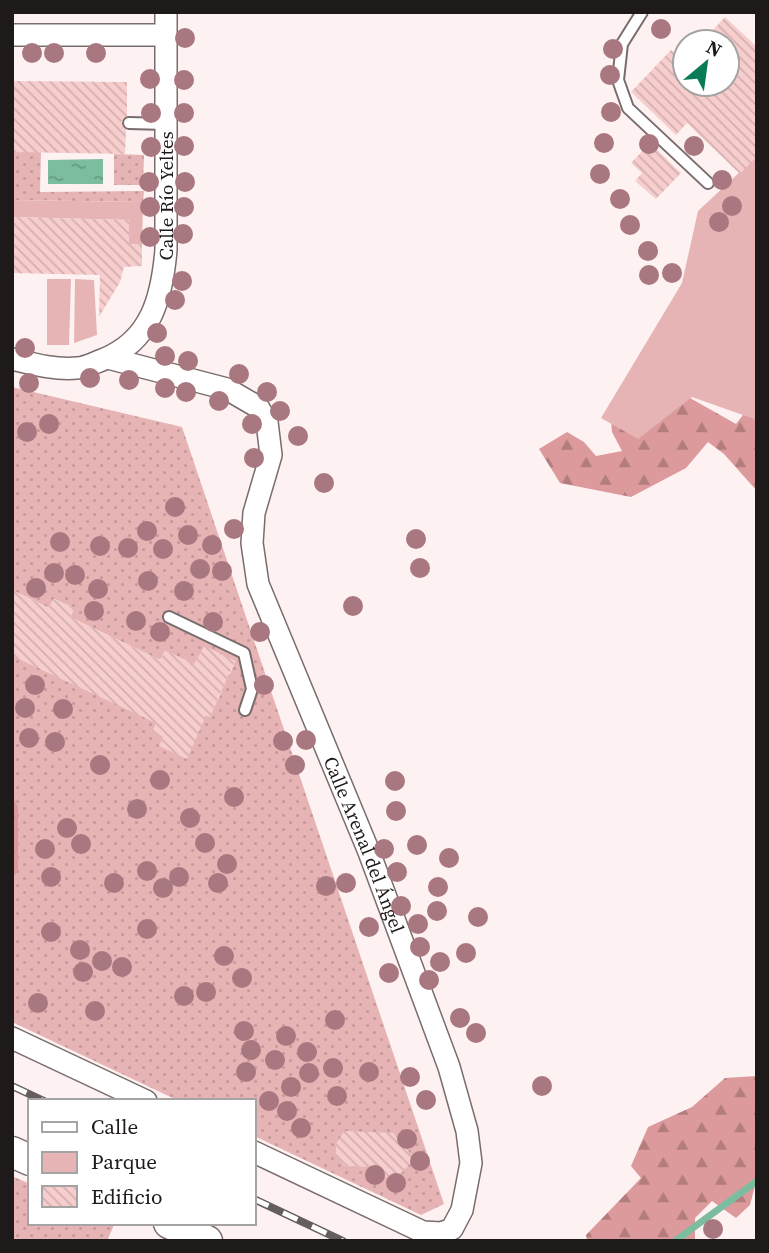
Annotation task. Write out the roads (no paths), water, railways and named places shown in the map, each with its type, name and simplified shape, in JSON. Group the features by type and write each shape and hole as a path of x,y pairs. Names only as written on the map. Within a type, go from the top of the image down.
{"street":[{"name":"Calle Río Yeltes","path":"108,358 138,336 154,312 163,286 166,250 166,12"},
{"path":"12,35 166,35"},
{"path":"12,359 79,369 108,358"},
{"name":"Calle Arenal del Ángel","path":"108,358 227,388 258,407 267,422 271,455 254,513 252,543 258,584 369,852 449,1067 467,1132 471,1163 462,1210 452,1229 441,1233 423,1232 256,1153"},
{"path":"12,1038 142,1099"},
{"path":"12,1152 28,1159"},
{"path":"173,1225 207,1241"}],"lane":[{"path":"642,12 622,44 618,80 628,108 708,183"},
{"path":"129,123 166,124"},
{"path":"169,617 244,653 252,689 245,710"}],"water":[{"path":"103,159 103,184 48,184 48,160"}],"waterway":[{"path":"675,1241 757,1181"}],"railway":[{"path":"12,1086 40,1099"},
{"path":"256,1200 343,1241"}]}
